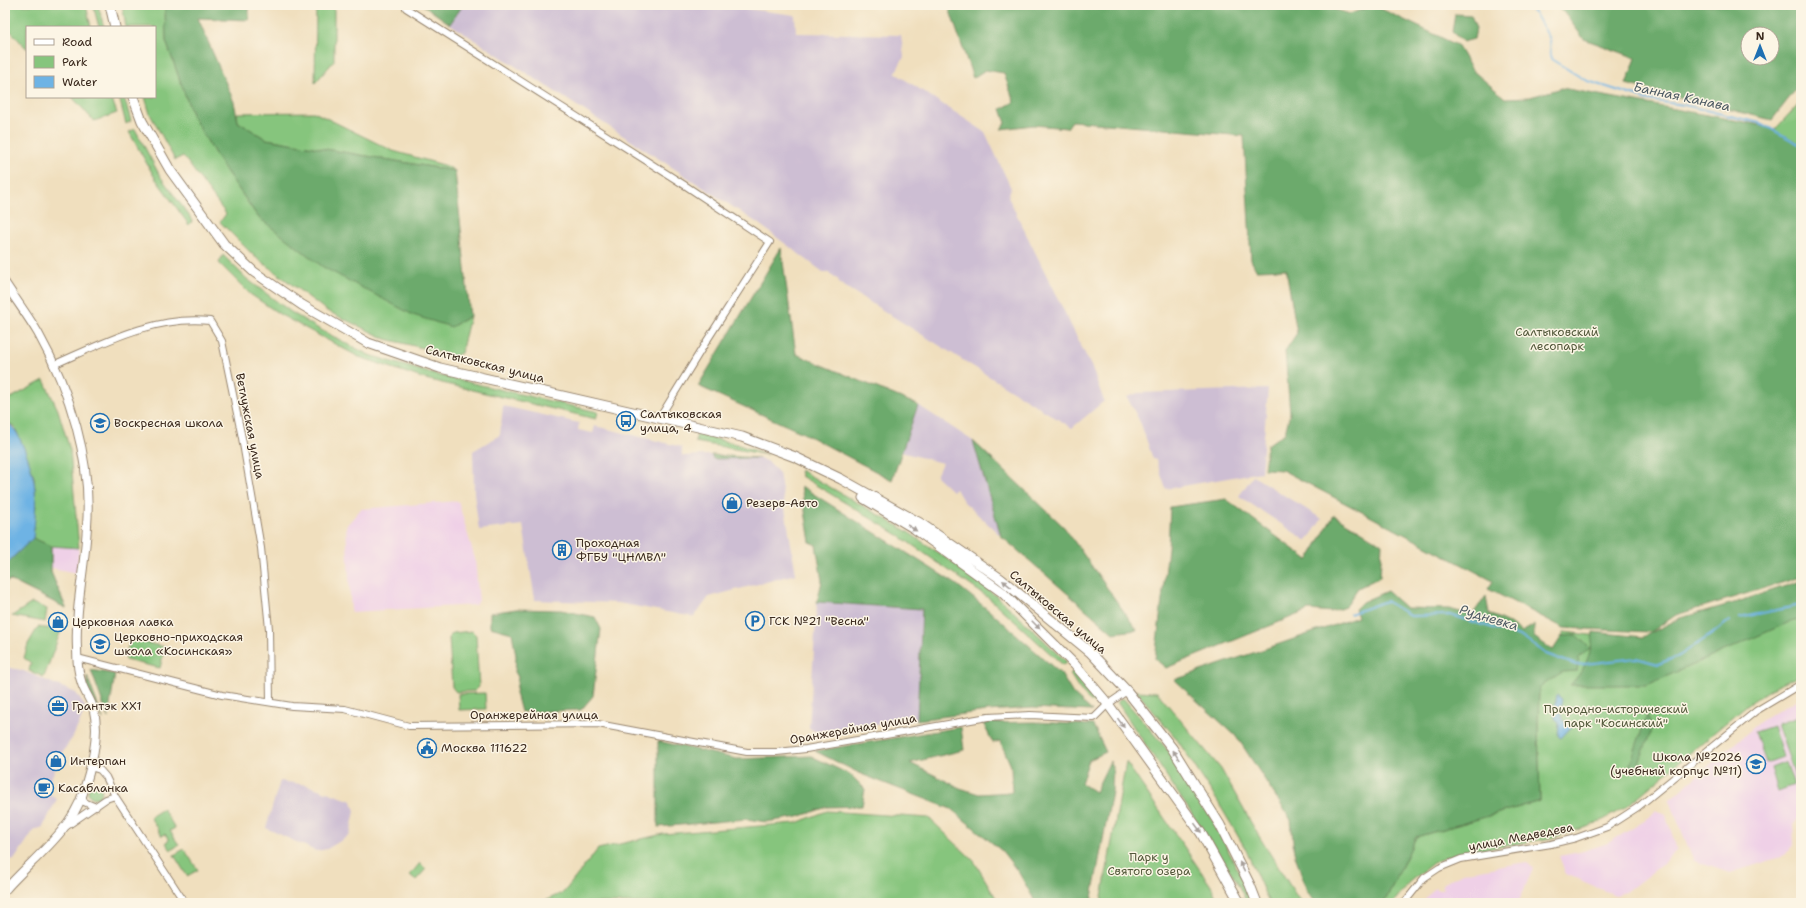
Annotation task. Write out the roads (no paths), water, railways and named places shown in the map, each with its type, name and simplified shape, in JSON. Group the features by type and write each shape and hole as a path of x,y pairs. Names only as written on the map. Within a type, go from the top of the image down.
{"main road":[{"path":"110,5 115,26"},
{"name":"Салтыковская улица","path":"133,98 142,121 170,170 216,235 254,272 302,305 368,343 440,368 660,417 742,437 795,457 841,479 920,523 1001,579 1090,652 1127,691 1172,748 1220,825 1250,885 1257,903"},
{"name":"Салтыковская улица","path":"795,457 915,529 1002,592 1076,665 1108,704 1201,833 1240,903"}],"street":[{"path":"406,5 406,8 686,186 770,242 660,417"},
{"path":"5,283 38,333 72,412 78,433 87,497 88,525 76,630 77,658 80,680 94,710 95,741 90,767 82,794 66,827"},
{"name":"Ветлужская улица","path":"53,365 130,332 172,322 193,319 210,321 222,341 242,438 261,548 269,629 270,702"},
{"name":"Оранжерейная улица","path":"77,658 222,695 270,702 345,709 409,726 598,724 740,751 777,752 988,717 1030,715 1094,718 1108,704 1127,691"},
{"name":"улица Медведева","path":"1404,903 1424,878 1439,868 1461,859 1551,844 1576,838 1607,827 1638,807 1756,711 1801,684"},
{"path":"90,767 100,770 106,777 115,796 185,903"},
{"path":"82,794 84,802 96,807"},
{"path":"6,886 66,827 106,799 115,796"}],"water":[{"path":"5,421 17,433 29,460 34,482 36,503 33,538 5,565"},
{"path":"1557,695 1562,699 1560,711 1563,721 1574,724 1561,738 1558,736 1559,723 1555,718 1554,710"}],"waterway":[{"name":"Банная Канава","path":"1526,5 1536,15 1550,39 1551,59 1585,80 1648,100 1684,105 1760,123 1801,145"},
{"name":"Рудневка","path":"1350,614 1386,601 1411,616 1450,615 1520,636 1546,654 1576,665 1636,658 1658,664 1679,656 1729,621"},
{"name":"Рудневка","path":"1739,618 1801,605"}],"place":[{"name":"Салтыковская улица, 4","path":"626,421"},
{"name":"Воскресная школа","path":"100,423"},
{"name":"Резерв-Авто","path":"732,503"},
{"name":"Проходная ФГБУ \"ЦНМВЛ\"","path":"562,550"},
{"name":"ГСК №21 \"Весна\"","path":"755,621"},
{"name":"Церковная лавка","path":"58,622"},
{"name":"Церковно-приходская школа «Косинская»","path":"100,644"},
{"name":"Грантэк ХХ1","path":"58,706"},
{"name":"Москва 111622","path":"427,748"},
{"name":"Интерпан","path":"56,761"},
{"name":"Школа №2026 (учебный корпус №11)","path":"1756,764"},
{"name":"Касабланка","path":"44,788"}],"park label":[{"name":"Салтыковский лесопарк","path":"1557,339"},
{"name":"Природно-исторический парк \"Косинский\"","path":"1616,716"},
{"name":"Парк у Святого озера","path":"1149,864"}]}
